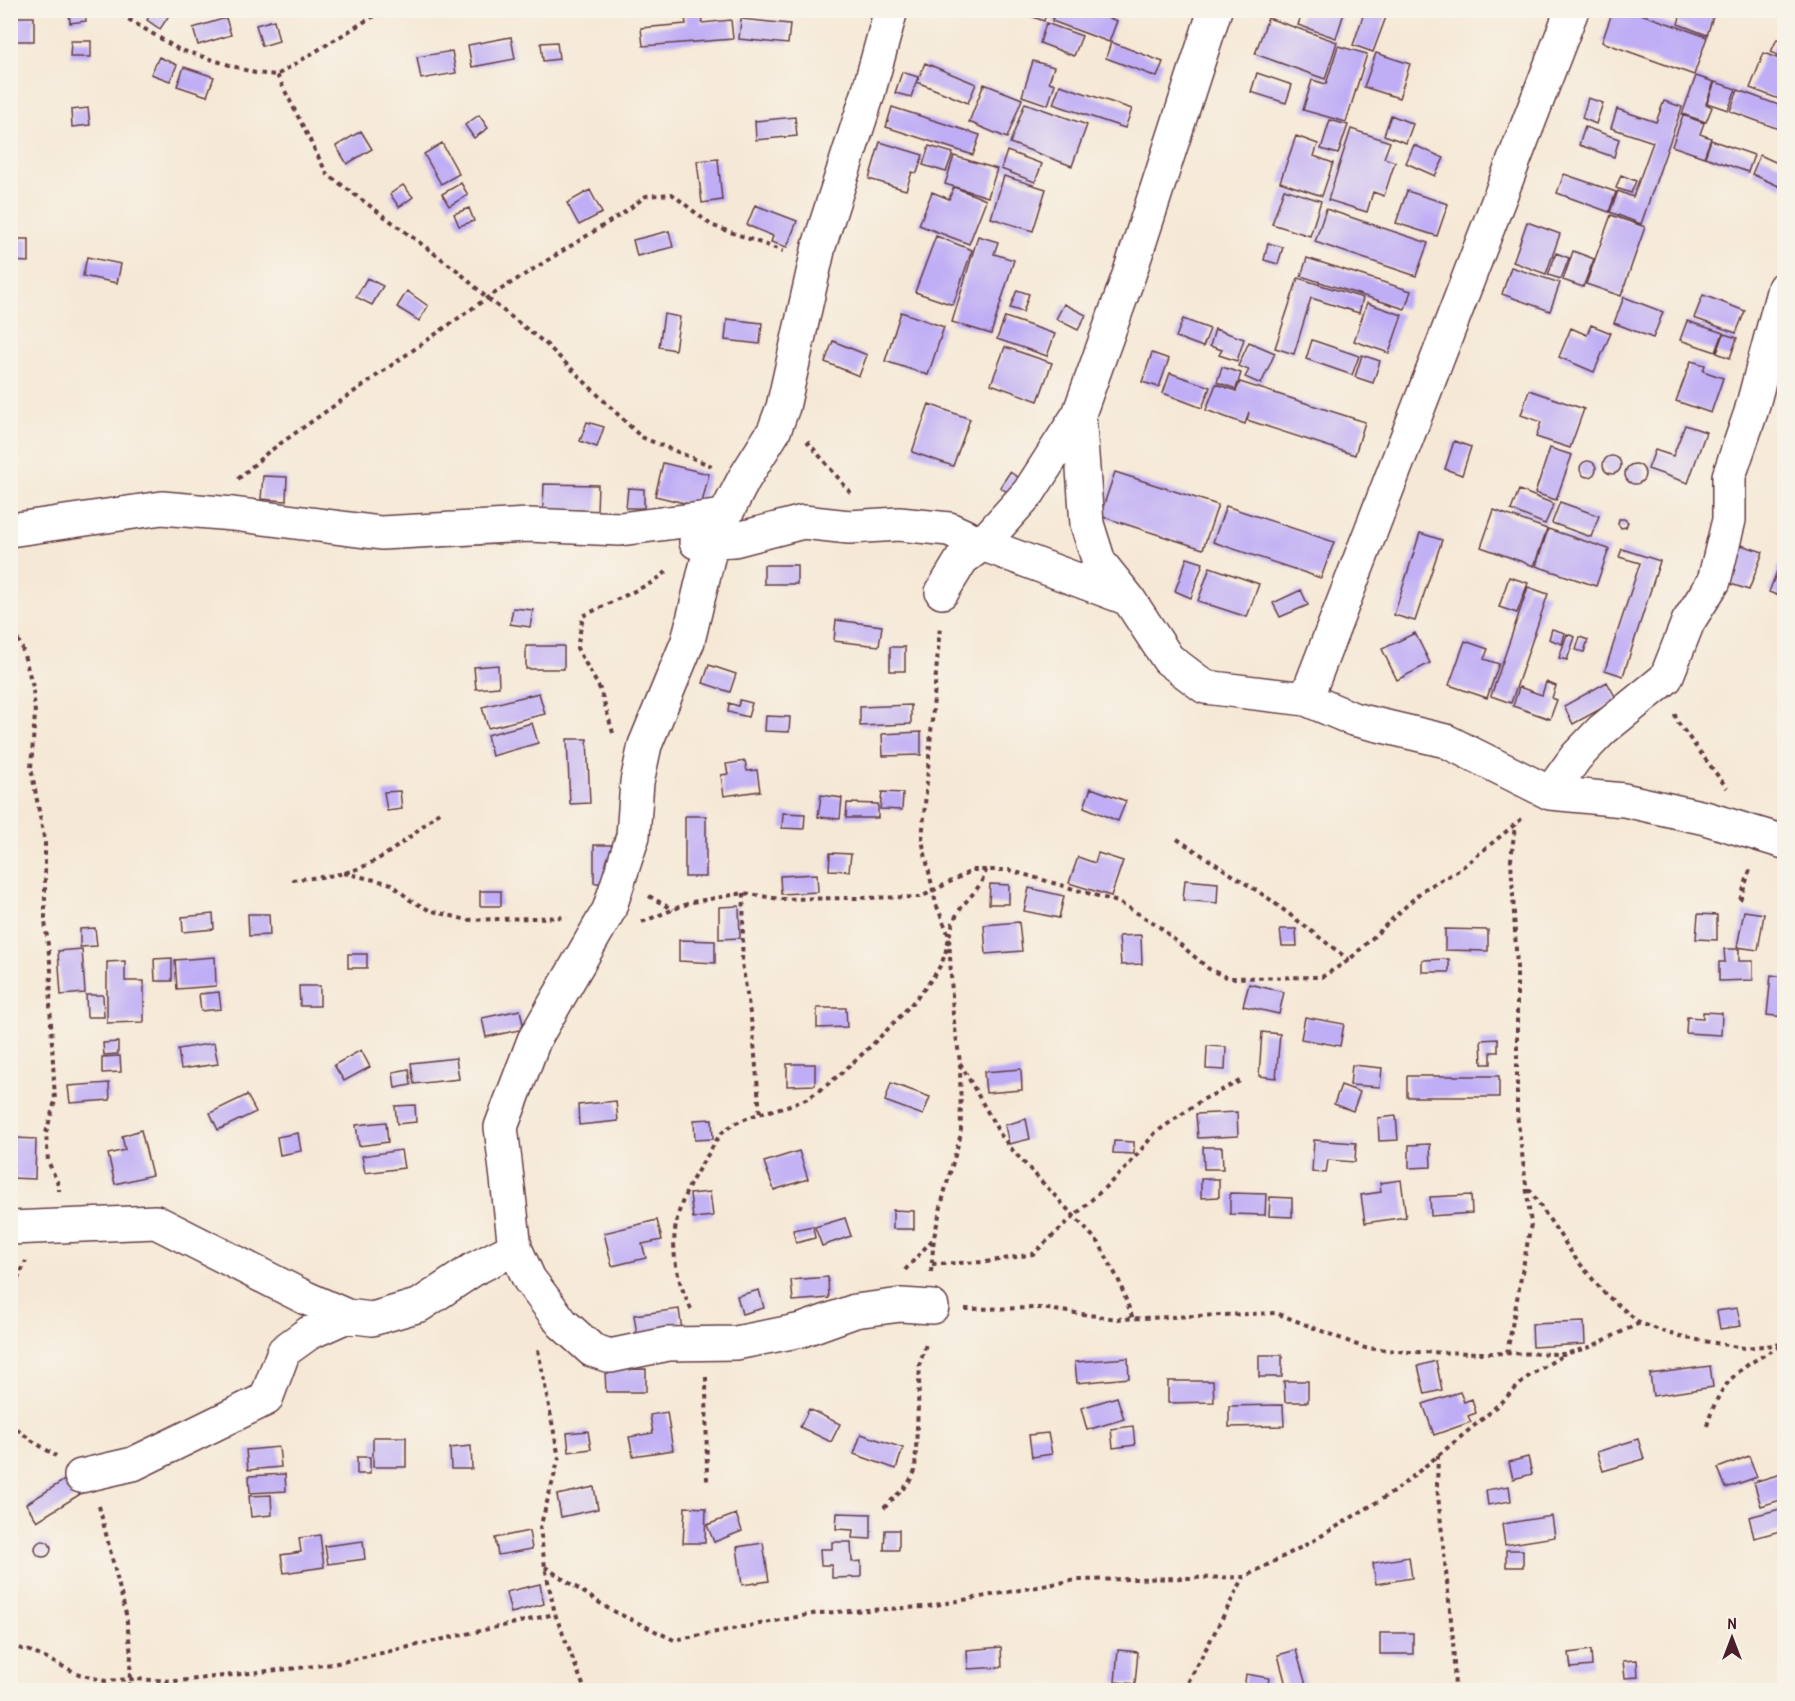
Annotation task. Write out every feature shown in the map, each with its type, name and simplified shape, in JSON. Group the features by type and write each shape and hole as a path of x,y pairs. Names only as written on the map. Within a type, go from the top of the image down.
{"street":[{"path":"891,10 868,94 815,262 783,406 774,431 744,479 715,533 697,595 688,641 645,745 637,782 633,836 609,910 534,1040 501,1127 515,1248 529,1279 562,1323 592,1350 610,1356 668,1344 736,1343 802,1330 855,1311 900,1305 932,1307"},
{"path":"942,592 962,559 982,544 1029,492 1079,414 1129,275 1215,10"},
{"path":"1306,699 1572,10"},
{"path":"1551,793 1576,757 1602,730 1666,678 1688,622 1714,581 1729,520 1729,476 1751,412 1785,288"},
{"path":"1079,414 1087,524 1099,562 1128,598 1168,659 1204,687 1306,699 1353,718 1446,741 1551,793 1624,800 1704,818 1785,842"},
{"path":"10,530 162,508 381,533 528,525 715,533 734,540 803,522 849,527 899,524 949,529 982,544 1128,598"},
{"path":"10,1228 156,1222 346,1316 372,1319 420,1305 474,1269 515,1248"},
{"path":"81,1476 133,1464 266,1399 284,1351 309,1333 346,1316"}],"path":[{"path":"113,10 178,49 255,73 277,75 372,17 407,10"},
{"path":"277,75 327,174 458,271 487,298 546,344 641,437 744,479"},
{"path":"202,512 267,453 487,298 625,213 646,196 672,194 711,225 815,262"},
{"path":"637,782 610,728 600,689 577,648 583,616 653,582 715,533"},
{"path":"884,1508 908,1484 915,1471 920,1363 933,1322 932,1264 944,1194 962,1134 960,1062 953,1015 949,936 933,890 922,840 934,724 942,592"},
{"path":"10,623 22,648 33,687 35,714 31,768 45,843 45,921 51,970 50,1004 55,1101 46,1133 48,1161 59,1186 57,1214 46,1227"},
{"path":"640,923 692,902 744,893 780,899 921,897 973,870 1009,870 1118,902 1156,924 1209,969 1227,978 1322,977 1349,960 1423,890 1459,870 1551,793"},
{"path":"292,880 344,873 369,864 407,840 439,812"},
{"path":"1507,1353 1530,1235 1528,1186 1517,1114 1517,968 1511,910 1511,860 1515,825"},
{"path":"1177,839 1268,898 1349,960"},
{"path":"707,1484 708,1408 705,1344 681,1289 672,1242 679,1206 703,1162 725,1129 744,1118 803,1101 838,1076 922,991 941,965 955,918 983,885 986,870"},
{"path":"344,873 392,884 410,900 429,910 467,920 571,917 609,910"},
{"path":"744,893 742,963 753,1032 760,1114"},
{"path":"960,1062 1000,1134 1052,1194 1076,1216 1099,1243 1119,1281 1133,1319"},
{"path":"932,1264 986,1262 1033,1254 1126,1168 1155,1133 1202,1100 1242,1080"},
{"path":"1528,1186 1576,1259 1605,1294 1640,1323 1680,1337 1744,1348 1785,1344"},
{"path":"932,1307 1041,1308 1117,1319 1276,1313 1365,1348 1507,1353 1565,1353 1590,1347 1640,1323"},
{"path":"536,1339 559,1458 540,1528 545,1567 555,1614 585,1690"},
{"path":"1707,1426 1714,1399 1733,1377 1756,1359 1785,1344"},
{"path":"545,1567 609,1609 674,1640 818,1613 924,1607 1076,1580 1244,1577 1313,1541 1395,1491 1486,1416 1529,1376 1565,1353"},
{"path":"10,1423 81,1476 91,1489 102,1513 126,1614 129,1690"},
{"path":"1438,1455 1437,1486 1453,1639 1455,1690"},
{"path":"1184,1690 1244,1577"},
{"path":"10,1646 30,1651 79,1674 105,1681 130,1679 178,1681 333,1664 555,1614"}],"building":[{"path":"69,10 85,10 86,21 70,23"},
{"path":"153,10 158,10 168,17 160,29 147,20"},
{"path":"701,10 702,23 731,20 733,39 643,46 641,28 686,24 684,11"},
{"path":"1014,10 1047,10 1044,21"},
{"path":"1056,10 1089,10 1117,21 1109,42 1052,21"},
{"path":"1303,10 1345,10 1336,38 1298,25"},
{"path":"1365,10 1386,17 1373,52 1353,45"},
{"path":"1613,10 1639,10 1638,13 1707,37 1694,75 1602,42"},
{"path":"1682,10 1694,10 1713,17 1707,35 1678,24"},
{"path":"10,17 34,17 34,41 10,41"},
{"path":"226,18 231,35 198,45 193,28"},
{"path":"1268,18 1337,42 1325,79 1255,54"},
{"path":"741,19 790,24 788,44 739,39"},
{"path":"274,20 279,41 262,46 256,25"},
{"path":"1046,23 1082,36 1074,56 1040,43"},
{"path":"511,37 515,59 472,67 468,45"},
{"path":"1777,39 1784,42 1784,58 1771,52"},
{"path":"71,41 91,41 91,57 70,57"},
{"path":"557,42 559,59 543,61 541,43"},
{"path":"1111,42 1163,62 1157,77 1106,58"},
{"path":"1338,46 1367,54 1346,122 1303,110 1312,80 1326,84"},
{"path":"452,51 456,73 421,79 417,57"},
{"path":"1376,53 1410,64 1399,98 1364,87"},
{"path":"1764,53 1784,61 1784,101 1750,88"},
{"path":"159,57 177,65 170,81 151,74"},
{"path":"1033,61 1054,67 1049,82 1055,84 1048,105 1022,96"},
{"path":"925,63 976,84 968,103 917,82"},
{"path":"184,67 214,77 207,96 177,86"},
{"path":"902,72 918,77 911,97 895,93"},
{"path":"1257,73 1292,85 1286,103 1251,92"},
{"path":"1696,76 1714,82 1706,104 1712,107 1706,122 1682,114"},
{"path":"1715,82 1736,89 1728,110 1707,103"},
{"path":"984,84 1022,99 1007,138 969,122"},
{"path":"1060,85 1132,109 1125,128 1053,104"},
{"path":"1738,90 1784,107 1784,131 1730,111"},
{"path":"1588,98 1603,103 1596,124 1582,118"},
{"path":"1664,101 1682,107 1641,224 1610,212 1618,191 1633,197 1653,142 1611,128 1617,109 1656,122"},
{"path":"1025,103 1087,125 1072,166 1010,143"},
{"path":"892,107 980,135 973,155 886,127"},
{"path":"88,108 90,125 72,127 71,110"},
{"path":"479,115 488,128 474,138 465,125"},
{"path":"1391,115 1413,124 1406,143 1384,135"},
{"path":"1683,115 1704,123 1700,134 1711,138 1704,157 1672,146"},
{"path":"795,117 797,136 756,140 755,121"},
{"path":"1330,120 1348,125 1338,154 1321,149"},
{"path":"1585,127 1619,139 1614,157 1579,145"},
{"path":"1351,129 1390,142 1384,158 1395,162 1384,196 1373,192 1367,212 1328,200"},
{"path":"361,131 372,149 347,164 336,146"},
{"path":"1296,136 1318,144 1314,156 1333,163 1322,196 1280,182"},
{"path":"1711,140 1754,155 1748,172 1705,157"},
{"path":"880,142 923,155 917,173 912,172 906,190 869,179"},
{"path":"442,143 459,174 441,184 424,154"},
{"path":"1414,145 1444,158 1435,176 1406,163"},
{"path":"929,146 953,153 946,172 923,165"},
{"path":"1007,151 1042,164 1035,182 1001,169"},
{"path":"1760,155 1784,166 1783,188 1752,174"},
{"path":"954,156 997,169 988,197 945,184"},
{"path":"718,159 722,200 702,203 697,161"},
{"path":"1564,174 1616,192 1609,212 1557,193"},
{"path":"1621,175 1636,181 1631,193 1616,188"},
{"path":"1004,176 1046,189 1033,231 991,218"},
{"path":"461,183 468,195 449,206 442,194"},
{"path":"403,185 413,197 399,207 390,194"},
{"path":"954,187 986,200 969,244 919,225 932,192 949,199"},
{"path":"1284,189 1321,201 1310,236 1272,224"},
{"path":"590,190 602,213 579,225 567,203"},
{"path":"1407,191 1448,204 1437,236 1396,223"},
{"path":"755,205 797,221 787,247 771,242 773,236 747,225"},
{"path":"469,208 474,221 459,226 454,214"},
{"path":"1326,209 1428,243 1416,276 1315,242"},
{"path":"1611,215 1645,227 1621,296 1586,284"},
{"path":"1527,222 1560,234 1546,274 1513,262"},
{"path":"669,231 673,247 637,256 633,240"},
{"path":"936,236 972,250 953,305 915,292"},
{"path":"978,236 998,242 994,254 1014,260 991,334 952,322"},
{"path":"10,239 29,239 29,262 10,261"},
{"path":"1268,243 1283,247 1278,264 1264,260"},
{"path":"1573,251 1594,259 1583,287 1563,280"},
{"path":"1556,253 1569,258 1561,279 1548,275"},
{"path":"87,257 121,264 117,283 83,276"},
{"path":"1307,258 1411,291 1405,309 1301,276"},
{"path":"1511,267 1560,283 1550,311 1502,294"},
{"path":"367,278 383,286 372,305 356,297"},
{"path":"1298,278 1363,298 1359,313 1311,298 1294,354 1275,348"},
{"path":"1017,290 1029,294 1023,312 1010,308"},
{"path":"407,291 428,306 419,321 397,307"},
{"path":"1703,295 1745,311 1736,333 1694,318"},
{"path":"1624,297 1663,312 1653,338 1614,323"},
{"path":"1367,303 1402,315 1389,353 1354,341"},
{"path":"1064,304 1086,315 1078,330 1056,319"},
{"path":"901,312 944,327 928,375 885,361"},
{"path":"664,314 680,317 675,350 659,347"},
{"path":"1005,317 1055,334 1047,356 997,339"},
{"path":"727,319 762,323 760,344 725,340"},
{"path":"1183,319 1210,329 1203,347 1176,337"},
{"path":"1687,321 1723,333 1716,352 1680,340"},
{"path":"1591,325 1611,333 1594,372 1559,357 1571,328 1587,335"},
{"path":"1215,329 1244,339 1237,361 1219,355 1222,350 1210,346"},
{"path":"1724,334 1737,338 1730,358 1717,353"},
{"path":"1312,340 1359,356 1352,375 1306,359"},
{"path":"833,341 867,355 859,376 825,362"},
{"path":"1249,342 1275,353 1261,384 1245,377 1249,370 1238,366"},
{"path":"1005,347 1052,363 1038,401 991,384"},
{"path":"1152,353 1169,359 1159,387 1142,382"},
{"path":"1362,355 1380,361 1373,383 1355,377"},
{"path":"1691,361 1705,365 1703,371 1723,378 1711,413 1676,401"},
{"path":"1222,367 1241,373 1236,389 1217,382"},
{"path":"1170,373 1210,387 1202,408 1163,393"},
{"path":"1240,382 1365,422 1355,455 1247,420 1249,412 1245,424 1206,410 1216,384 1236,391"},
{"path":"1529,390 1584,409 1570,448 1536,437 1541,422 1521,415"},
{"path":"929,404 970,419 953,466 912,452"},
{"path":"587,422 604,427 597,447 580,441"},
{"path":"1685,425 1706,432 1688,483 1648,469 1655,450 1673,456"},
{"path":"1454,441 1471,447 1462,475 1445,469"},
{"path":"1550,448 1572,455 1556,500 1535,493"},
{"path":"1608,456 1616,456 1621,461 1619,472 1608,474 1603,469 1603,461"},
{"path":"1585,461 1591,461 1596,469 1594,475 1585,477 1580,472 1580,466"},
{"path":"663,463 709,474 701,507 655,496"},
{"path":"1635,464 1642,467 1645,474 1642,481 1635,484 1628,481 1625,474 1628,467"},
{"path":"1010,472 1025,482 1014,497 1000,487"},
{"path":"1115,472 1218,505 1203,549 1100,516"},
{"path":"263,476 287,477 286,501 261,499"},
{"path":"544,484 598,485 597,511 543,509"},
{"path":"628,488 644,489 644,508 626,508"},
{"path":"1519,490 1554,504 1545,524 1511,510"},
{"path":"1560,502 1599,516 1591,537 1552,523"},
{"path":"1226,506 1334,542 1321,578 1213,542"},
{"path":"1494,510 1547,529 1534,566 1481,547"},
{"path":"1619,519 1628,522 1626,527 1621,528 1618,524"},
{"path":"1548,529 1609,549 1596,586 1536,566"},
{"path":"1420,533 1442,540 1415,621 1394,615"},
{"path":"1741,545 1763,552 1749,590 1728,583"},
{"path":"1622,549 1660,561 1623,676 1605,670 1640,563 1619,557"},
{"path":"1784,553 1784,598 1769,592"},
{"path":"1187,558 1203,563 1191,598 1175,591"},
{"path":"764,565 797,565 797,584 764,584"},
{"path":"1210,567 1259,584 1247,617 1198,601"},
{"path":"1509,577 1528,583 1517,613 1499,607"},
{"path":"1528,587 1548,594 1511,703 1491,696"},
{"path":"1301,590 1308,605 1280,617 1273,603"},
{"path":"513,608 533,610 530,627 510,624"},
{"path":"836,620 882,626 879,646 834,641"},
{"path":"1552,629 1565,633 1562,644 1549,639"},
{"path":"1415,633 1430,663 1397,680 1382,649"},
{"path":"1567,634 1575,637 1567,660 1559,658"},
{"path":"1580,637 1588,640 1584,652 1576,650"},
{"path":"1465,641 1488,649 1484,659 1499,664 1487,698 1449,685"},
{"path":"526,646 564,646 564,669 526,669"},
{"path":"890,647 905,647 905,671 890,671"},
{"path":"498,665 499,687 476,689 474,667"},
{"path":"709,665 736,674 730,692 703,683"},
{"path":"1546,682 1556,686 1552,698 1557,700 1550,719 1513,706 1519,687 1542,695"},
{"path":"1607,682 1617,700 1573,724 1564,706"},
{"path":"539,693 545,714 488,728 482,707"},
{"path":"740,700 752,703 748,717 728,712 729,703 738,706"},
{"path":"911,705 911,724 860,726 860,707"},
{"path":"766,716 790,717 789,732 765,731"},
{"path":"532,723 538,743 492,756 487,735"},
{"path":"921,732 921,755 883,756 882,734"},
{"path":"567,739 587,739 590,803 570,804"},
{"path":"745,761 747,771 757,770 760,791 724,796 721,775 728,774 726,764"},
{"path":"1091,788 1126,801 1118,821 1084,807"},
{"path":"400,791 402,809 387,811 384,792"},
{"path":"882,792 903,793 902,810 880,809"},
{"path":"821,795 842,798 840,819 818,817"},
{"path":"847,803 878,804 878,818 846,818"},
{"path":"783,813 805,814 804,829 782,828"},
{"path":"685,816 706,816 706,877 685,877"},
{"path":"594,845 614,845 614,883 594,883"},
{"path":"830,853 851,854 849,871 829,870"},
{"path":"1098,853 1123,861 1111,896 1069,883 1078,857 1095,863"},
{"path":"817,874 818,892 781,894 780,876"},
{"path":"1185,880 1218,883 1217,903 1183,900"},
{"path":"990,884 1009,885 1009,904 989,904"},
{"path":"1029,888 1064,896 1059,918 1024,911"},
{"path":"480,891 501,891 501,906 480,906"},
{"path":"739,906 740,938 719,939 719,907"},
{"path":"1744,911 1764,914 1758,950 1737,947"},
{"path":"213,914 214,929 183,932 182,917"},
{"path":"248,914 269,914 270,935 249,936"},
{"path":"1698,914 1717,915 1717,940 1696,939"},
{"path":"1019,922 1022,951 986,954 984,925"},
{"path":"95,928 97,946 80,947 80,929"},
{"path":"1280,929 1296,929 1297,946 1282,946"},
{"path":"1445,929 1488,930 1488,951 1445,950"},
{"path":"1141,935 1142,964 1121,965 1119,936"},
{"path":"679,940 715,941 715,963 679,961"},
{"path":"82,949 85,993 61,995 58,951"},
{"path":"1724,949 1739,949 1739,961 1753,961 1753,980 1719,981 1719,962 1725,962"},
{"path":"348,954 367,954 367,968 348,968"},
{"path":"215,957 216,986 177,989 175,960"},
{"path":"172,958 172,981 155,981 154,959"},
{"path":"1449,959 1449,972 1422,972 1422,960"},
{"path":"125,961 125,981 144,981 144,1022 107,1023 107,962"},
{"path":"1771,975 1784,977 1784,1017 1767,1015"},
{"path":"1249,984 1284,992 1279,1014 1243,1006"},
{"path":"299,986 320,986 320,1006 300,1006"},
{"path":"219,992 221,1009 201,1011 199,994"},
{"path":"86,995 103,995 104,1017 87,1017"},
{"path":"817,1008 846,1008 847,1027 817,1028"},
{"path":"520,1010 524,1029 486,1037 482,1018"},
{"path":"1703,1012 1722,1013 1721,1035 1686,1033 1687,1017 1703,1018"},
{"path":"1305,1017 1344,1024 1340,1046 1301,1039"},
{"path":"1262,1032 1280,1034 1276,1078 1259,1076"},
{"path":"1498,1039 1498,1052 1491,1052 1491,1064 1482,1064 1481,1040"},
{"path":"118,1042 118,1054 104,1055 103,1043"},
{"path":"214,1043 218,1064 181,1069 178,1049"},
{"path":"1207,1046 1226,1047 1225,1070 1206,1069"},
{"path":"361,1050 370,1067 344,1081 334,1065"},
{"path":"1780,1054 1784,1054 1784,1075 1779,1075"},
{"path":"120,1056 121,1072 102,1073 102,1057"},
{"path":"456,1058 459,1079 414,1084 411,1063"},
{"path":"787,1064 815,1064 815,1085 787,1086"},
{"path":"1352,1065 1382,1068 1380,1087 1350,1085"},
{"path":"409,1069 411,1085 395,1088 393,1072"},
{"path":"1021,1069 1022,1090 986,1093 984,1072"},
{"path":"1407,1076 1499,1076 1499,1097 1407,1097"},
{"path":"109,1083 110,1100 70,1103 68,1086"},
{"path":"891,1083 930,1097 923,1115 885,1101"},
{"path":"1341,1085 1360,1092 1353,1111 1334,1104"},
{"path":"247,1095 256,1112 218,1130 210,1113"},
{"path":"616,1101 618,1121 579,1125 578,1105"},
{"path":"415,1105 416,1122 397,1124 395,1106"},
{"path":"1237,1112 1238,1136 1198,1138 1196,1114"},
{"path":"1396,1116 1398,1140 1379,1141 1378,1118"},
{"path":"1784,1117 1784,1136 1778,1133"},
{"path":"712,1119 713,1139 695,1140 694,1120"},
{"path":"1026,1119 1030,1139 1009,1144 1005,1125"},
{"path":"386,1122 388,1142 359,1146 356,1125"},
{"path":"141,1130 152,1175 115,1184 108,1154 125,1150 122,1136"},
{"path":"298,1133 301,1151 280,1155 277,1137"},
{"path":"10,1134 17,1134 16,1138 36,1139 35,1179 10,1178"},
{"path":"1314,1140 1356,1143 1355,1162 1328,1160 1326,1173 1312,1172"},
{"path":"1114,1141 1134,1142 1134,1154 1113,1153"},
{"path":"1430,1144 1431,1167 1409,1168 1409,1145"},
{"path":"1203,1147 1222,1147 1223,1169 1204,1169"},
{"path":"401,1150 404,1168 365,1173 362,1156"},
{"path":"799,1151 808,1179 774,1190 764,1162"},
{"path":"1201,1179 1219,1179 1219,1197 1201,1198"},
{"path":"1401,1180 1406,1217 1365,1223 1361,1195 1381,1192 1380,1183"},
{"path":"710,1192 713,1216 693,1218 690,1194"},
{"path":"1230,1193 1266,1194 1265,1215 1230,1214"},
{"path":"1471,1195 1472,1213 1431,1216 1430,1197"},
{"path":"1270,1197 1292,1198 1292,1217 1269,1216"},
{"path":"893,1210 914,1211 914,1229 893,1229"},
{"path":"845,1218 851,1236 822,1246 815,1227"},
{"path":"657,1220 662,1240 642,1244 646,1258 612,1266 604,1233"},
{"path":"813,1226 815,1238 796,1243 793,1230"},
{"path":"828,1277 829,1298 793,1301 791,1280"},
{"path":"759,1290 764,1308 742,1314 737,1296"},
{"path":"1737,1308 1741,1326 1720,1329 1717,1311"},
{"path":"679,1309 682,1330 637,1335 634,1315"},
{"path":"1584,1322 1585,1344 1533,1347 1532,1324"},
{"path":"1259,1355 1282,1355 1282,1377 1259,1377"},
{"path":"1128,1358 1129,1378 1077,1383 1075,1362"},
{"path":"1436,1361 1442,1390 1425,1394 1418,1366"},
{"path":"1710,1366 1713,1387 1653,1396 1650,1374"},
{"path":"646,1369 646,1392 606,1392 605,1370"},
{"path":"1168,1381 1213,1381 1214,1402 1168,1403"},
{"path":"1284,1381 1308,1381 1308,1402 1285,1402"},
{"path":"1460,1392 1464,1402 1472,1399 1476,1413 1468,1416 1471,1422 1434,1435 1423,1404"},
{"path":"1117,1397 1124,1419 1087,1430 1081,1408"},
{"path":"1283,1405 1284,1426 1229,1427 1229,1406"},
{"path":"809,1409 840,1424 831,1442 800,1427"},
{"path":"667,1412 673,1450 633,1456 629,1437 653,1433 650,1415"},
{"path":"1133,1426 1135,1445 1113,1448 1111,1429"},
{"path":"588,1431 591,1449 569,1452 567,1433"},
{"path":"1048,1433 1052,1454 1032,1457 1029,1435"},
{"path":"861,1434 903,1448 896,1469 854,1454"},
{"path":"373,1437 406,1437 406,1467 373,1467"},
{"path":"1638,1439 1644,1459 1603,1471 1597,1452"},
{"path":"471,1446 472,1469 451,1469 450,1448"},
{"path":"279,1447 281,1467 248,1470 246,1450"},
{"path":"1749,1456 1757,1477 1726,1488 1718,1468"},
{"path":"357,1457 370,1457 370,1474 357,1474"},
{"path":"1528,1457 1532,1474 1513,1479 1509,1462"},
{"path":"1784,1473 1784,1499 1761,1506 1754,1482"},
{"path":"285,1474 286,1491 250,1493 249,1476"},
{"path":"71,1476 82,1493 37,1521 26,1504"},
{"path":"1509,1486 1511,1501 1488,1505 1486,1490"},
{"path":"594,1487 598,1509 561,1517 557,1495"},
{"path":"271,1495 272,1515 251,1517 249,1496"},
{"path":"685,1507 706,1508 705,1543 683,1543"},
{"path":"1784,1508 1784,1530 1754,1538 1749,1517"},
{"path":"837,1513 871,1514 871,1539 852,1538 853,1530 836,1529"},
{"path":"736,1514 742,1531 714,1542 707,1525"},
{"path":"1552,1516 1555,1537 1505,1545 1502,1524"},
{"path":"885,1530 899,1530 899,1550 884,1550"},
{"path":"529,1531 532,1549 498,1555 495,1538"},
{"path":"320,1535 324,1567 284,1573 281,1555 301,1552 299,1538"},
{"path":"43,1541 49,1543 51,1549 49,1555 43,1557 37,1555 35,1549 37,1543"},
{"path":"363,1541 365,1559 328,1564 325,1546"},
{"path":"832,1542 851,1542 852,1562 861,1561 861,1577 832,1578 832,1565 821,1565 820,1549 832,1549"},
{"path":"763,1543 769,1581 742,1585 737,1547"},
{"path":"1506,1550 1523,1550 1523,1567 1506,1567"},
{"path":"1409,1557 1412,1578 1376,1584 1373,1563"},
{"path":"540,1584 544,1604 511,1613 506,1592"},
{"path":"1380,1633 1413,1633 1413,1654 1380,1654"},
{"path":"1001,1647 1002,1667 968,1669 967,1650"},
{"path":"1118,1650 1138,1652 1135,1684 1115,1682"},
{"path":"1296,1650 1306,1685 1287,1689 1278,1655"},
{"path":"1591,1650 1592,1666 1571,1668 1569,1653"},
{"path":"1637,1660 1638,1677 1625,1678 1623,1661"},
{"path":"1246,1674 1269,1678 1267,1690 1244,1690"}]}
